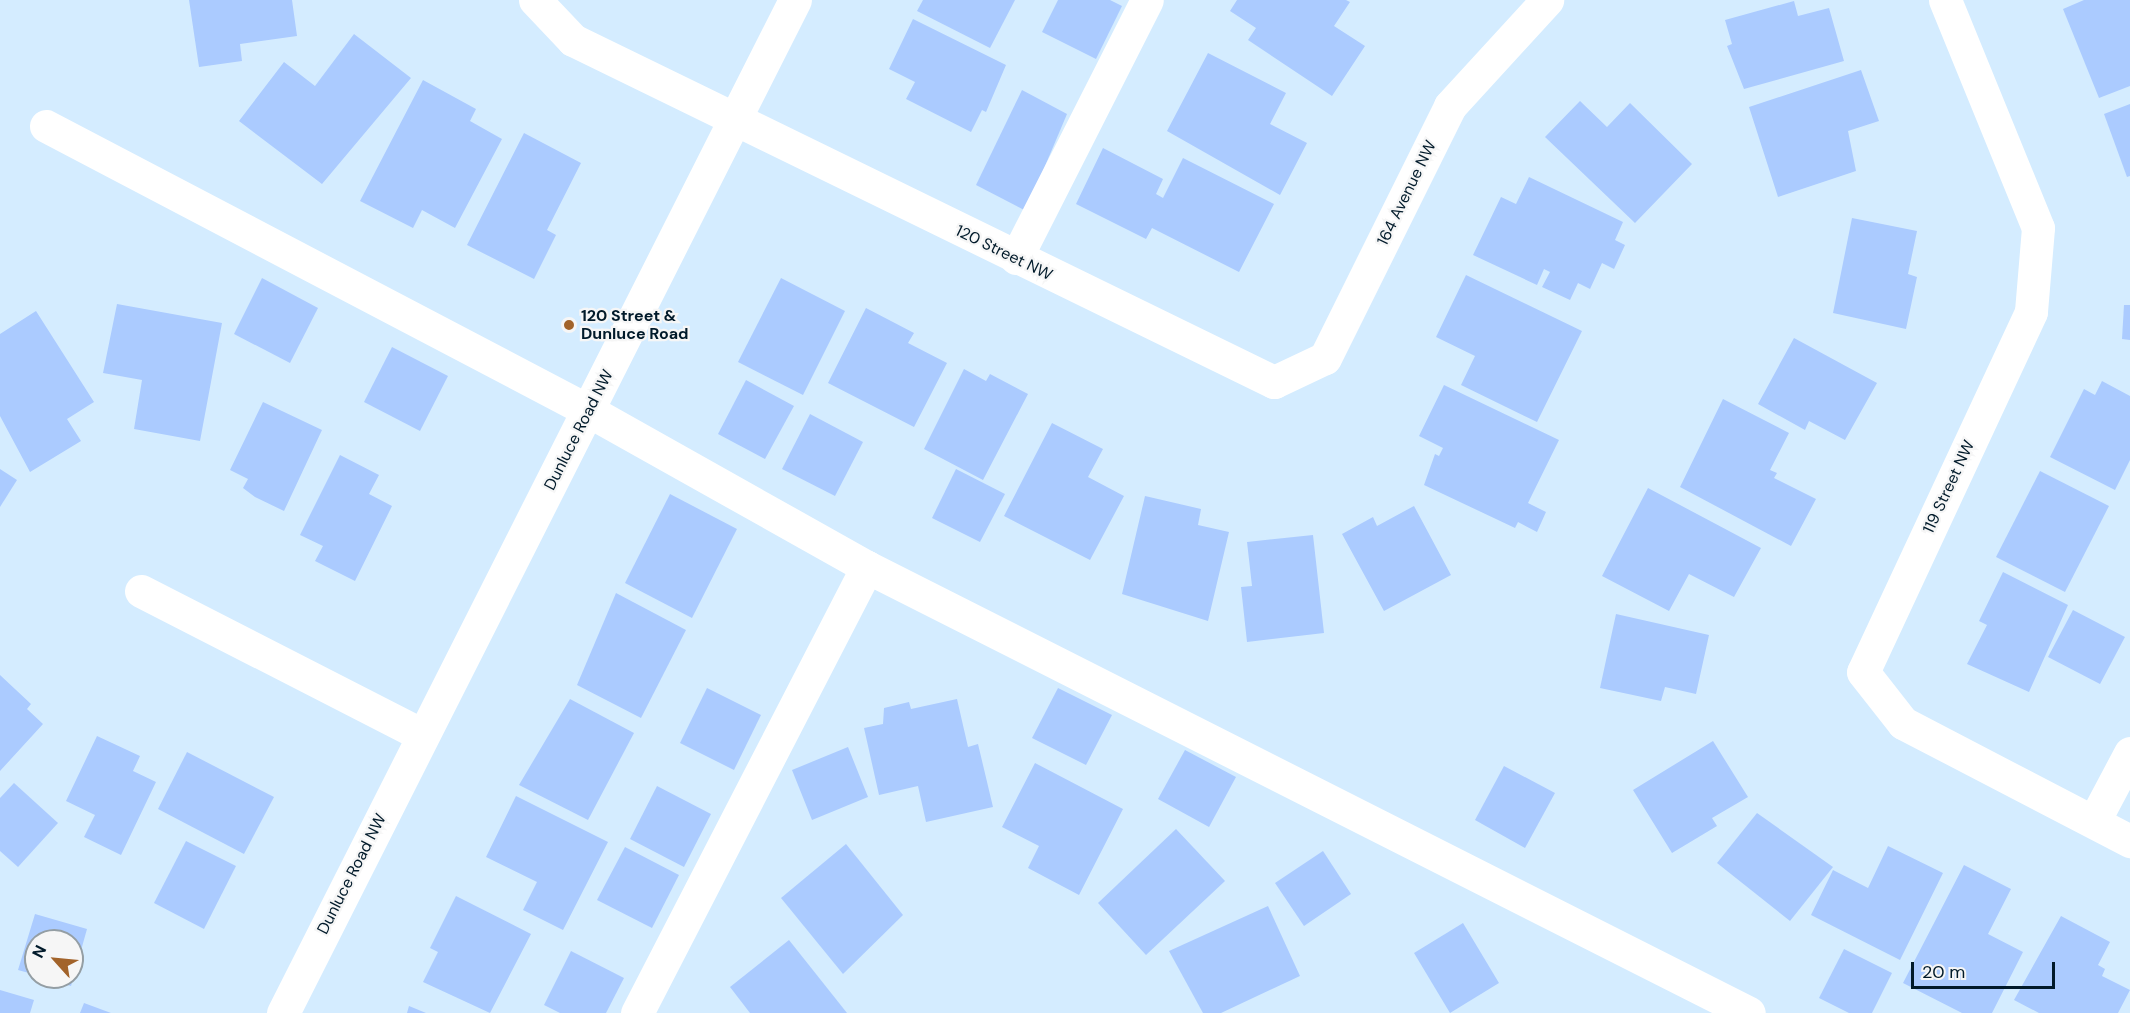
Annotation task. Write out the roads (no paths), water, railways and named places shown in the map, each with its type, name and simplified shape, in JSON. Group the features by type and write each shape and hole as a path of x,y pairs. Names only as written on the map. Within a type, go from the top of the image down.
{"street":[{"path":"535,0 573,40 734,123"},
{"name":"Dunluce Road NW","path":"283,1013 795,0"},
{"path":"1016,258 1147,0"},
{"name":"164 Avenue NW","path":"1274,382 1325,358 1450,106 1547,0"},
{"name":"119 Street NW","path":"1945,0 2038,228 2031,312 1863,672 1903,723 2130,841"},
{"name":"120 Street NW","path":"734,123 1274,382"},
{"path":"46,126 589,411 867,567 1749,1013"},
{"path":"637,1013 867,567"},
{"path":"141,591 422,735"},
{"path":"2094,821 2130,753"}],"place":[{"name":"120 Street & Dunluce Road","path":"569,325"}]}
